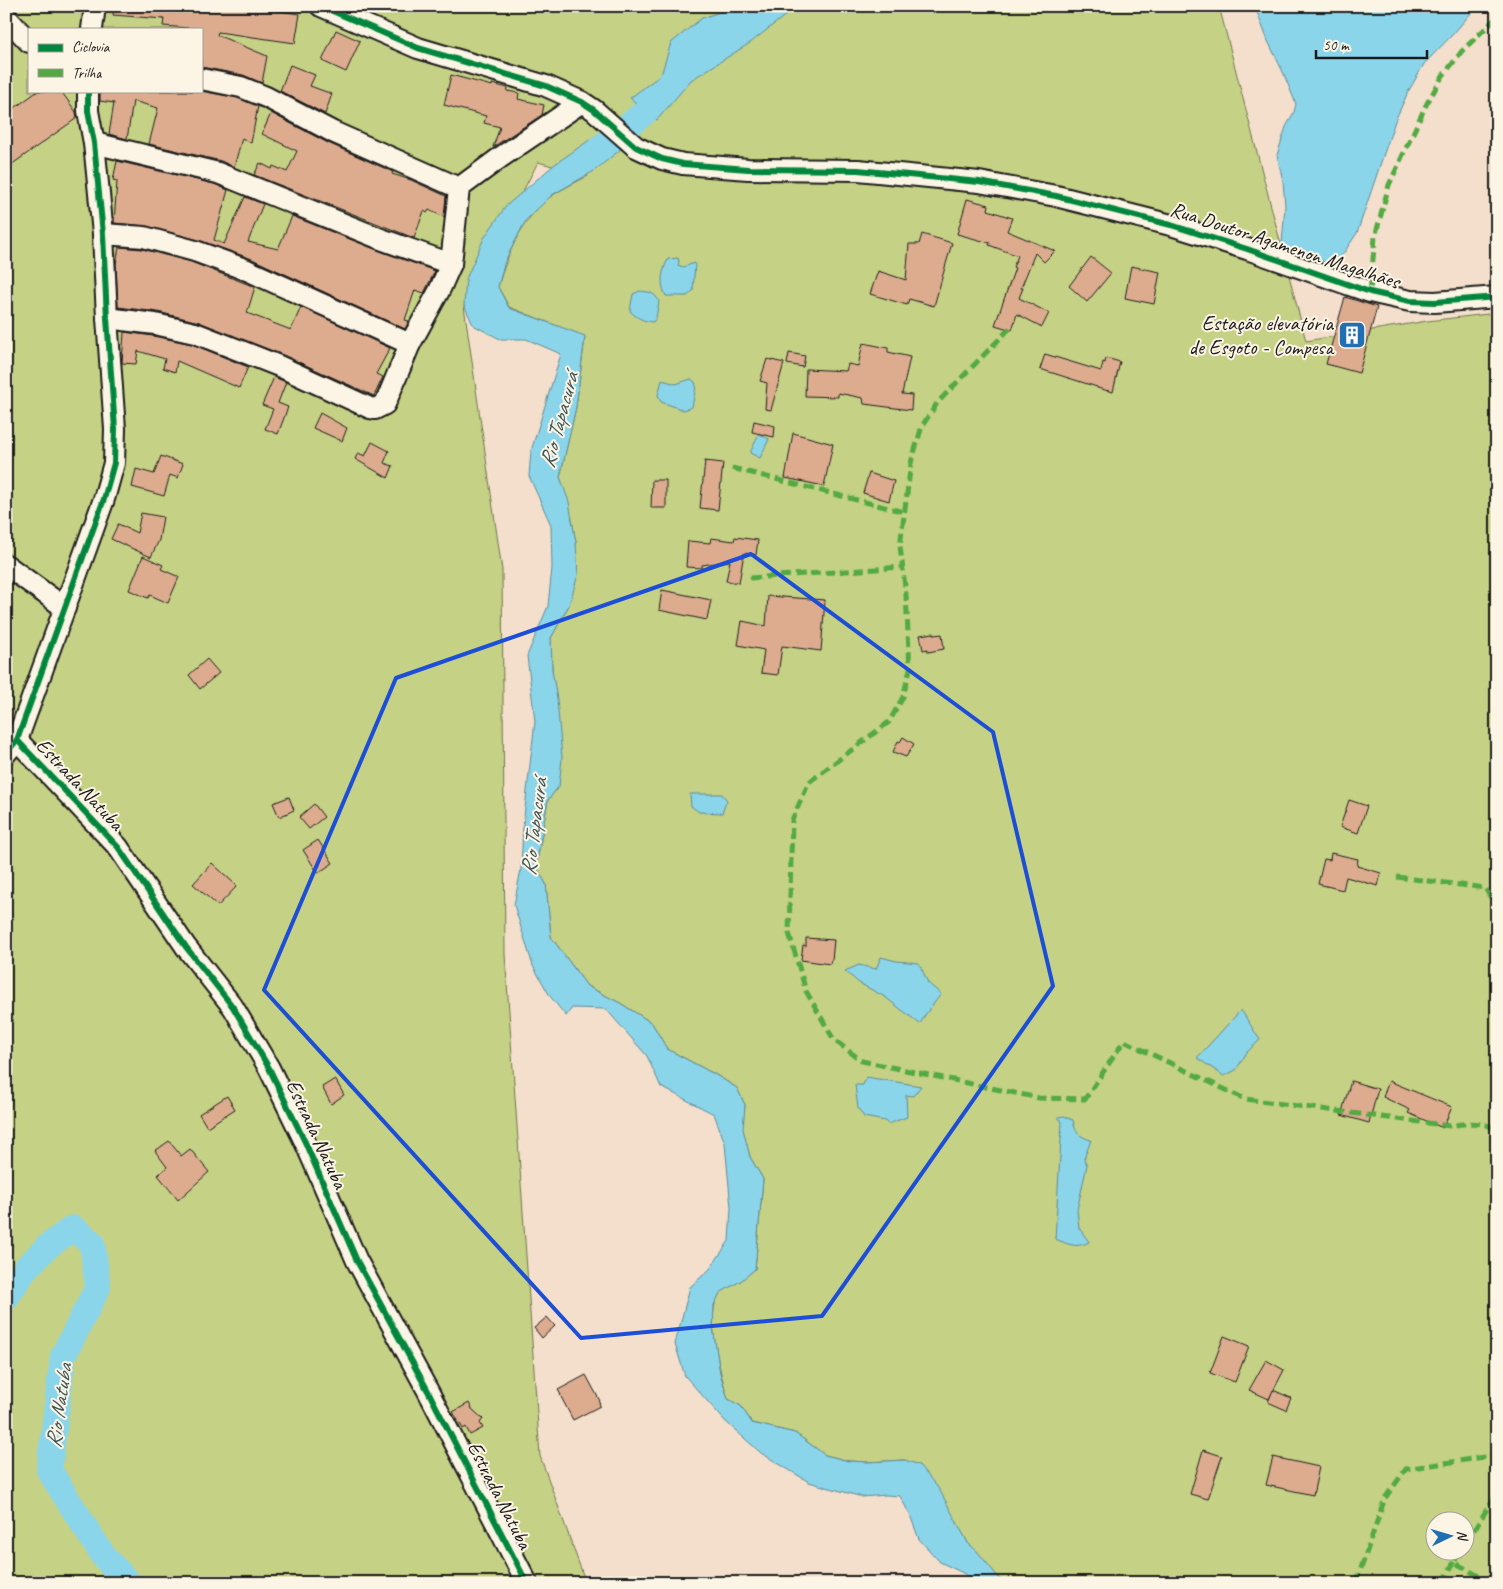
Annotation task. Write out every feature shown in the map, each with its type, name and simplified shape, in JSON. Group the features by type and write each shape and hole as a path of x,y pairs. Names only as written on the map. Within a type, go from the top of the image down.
{"street":[{"path":"92,28 95,6"},
{"path":"321,6 418,48 546,86 582,102"},
{"path":"6,17 28,41"},
{"path":"202,80 241,88 266,97 333,132 458,188"},
{"path":"72,92 88,111"},
{"path":"11,746 65,608 104,499 114,463 115,429 103,234 94,143 88,111 88,92"},
{"path":"107,318 156,324 195,332 279,366 370,408 386,404 410,344 439,291 451,264 458,188 582,102"},
{"name":"Rua Doutor Agamenon Magalhães","path":"582,102 594,110 627,140 648,154 683,164 748,169 858,170 979,182 1056,196 1171,225 1247,249 1370,292 1410,301 1435,302 1497,296"},
{"path":"94,143 218,173 382,239 451,264"},
{"path":"103,234 144,237 195,251 247,270 410,344"},
{"path":"6,565 65,608"},
{"name":"Estrada Natuba","path":"11,746 118,847 186,947 233,1007 269,1068 301,1134 357,1261 428,1391 526,1583"}],"highlighted area":[{"path":"751,554 993,732 1053,986 822,1316 581,1338 264,990 396,678"}],"green space":[{"path":"6,6 1219,6 1306,341 1427,321 1497,313 1497,1583 1003,1583 968,1543 953,1516 905,1460 849,1461 825,1455 795,1433 752,1423 741,1406 728,1399 715,1344 715,1302 722,1291 740,1281 755,1269 763,1179 750,1157 742,1129 745,1105 737,1088 667,1049 652,1023 620,1003 587,986 551,937 546,884 536,867 548,800 559,786 551,638 569,605 576,543 572,520 560,477 576,407 585,337 509,307 498,287 512,248 533,213 553,195 588,176 538,162 464,306 502,570 505,954 540,1456 586,1583 6,1583"}],"water":[{"path":"737,6 792,6 787,14 750,43 691,80 657,120 630,98 661,75 671,43 702,18"},
{"path":"1261,6 1477,6 1424,64 1408,92 1395,121 1357,233 1343,254 1332,263 1289,255 1282,244 1285,206 1283,181 1277,155 1296,104 1257,12"},
{"path":"607,128 626,145 594,171 552,195 526,220 505,261 498,287 509,308 585,336 576,407 560,477 569,502 576,543 578,575 569,605 551,638 552,670 557,699 562,758 559,786 548,800 536,866 546,884 551,937 587,986 620,1003 652,1023 667,1049 737,1088 745,1105 743,1129 750,1157 763,1179 755,1269 742,1280 720,1293 714,1305 713,1328 720,1373 728,1399 741,1406 752,1423 795,1433 825,1455 849,1461 905,1460 919,1465 939,1489 968,1543 977,1551 1003,1583 972,1583 965,1574 940,1562 919,1539 900,1496 862,1497 809,1482 761,1453 725,1421 685,1376 675,1344 690,1287 710,1269 729,1241 731,1208 725,1143 714,1114 661,1087 647,1056 606,1009 572,1008 566,1016 550,996 533,966 514,905 521,869 523,826 535,721 527,656 548,606 552,568 551,525 529,476 531,451 561,354 526,339 500,339 473,325 464,305 466,279 484,238 506,206 555,164"},
{"path":"678,258 678,265 683,267 695,263 693,291 687,296 666,296 662,282 664,268 668,259"},
{"path":"640,291 651,293 659,301 656,318 653,322 640,319 630,311 633,294"},
{"path":"691,379 695,382 696,386 692,407 684,410 661,402 658,395 662,380 676,384"},
{"path":"759,434 769,439 760,458 750,453"},
{"path":"690,794 722,794 727,800 722,813 699,812 691,806"},
{"path":"881,957 896,961 919,963 928,983 941,994 920,1024 885,997 859,983 845,971 859,965 876,969"},
{"path":"1241,1010 1260,1040 1247,1052 1236,1070 1224,1076 1197,1058"},
{"path":"866,1077 921,1086 913,1096 906,1095 907,1117 888,1124 885,1121 864,1117 858,1108 855,1085 863,1085"},
{"path":"1064,1116 1073,1120 1079,1134 1091,1140 1084,1159 1087,1165 1077,1210 1079,1228 1089,1242 1080,1245 1072,1245 1055,1239 1062,1122 1058,1117"}],"building":[{"path":"114,6 243,6 300,14 295,43 218,32 217,35 267,56 262,83 243,75 202,67 202,28 163,26 164,19 113,15"},
{"path":"336,30 360,41 346,72 322,61"},
{"path":"290,65 315,75 310,86 332,94 325,114 280,91"},
{"path":"451,75 492,86 492,84 508,88 507,91 519,93 518,99 544,105 542,115 493,147 500,127 484,123 486,116 444,105"},
{"path":"202,91 238,98 258,106 251,143 242,138 234,167 221,161 149,144 158,108 133,101 127,139 109,134 114,103 100,101 100,92"},
{"path":"37,92 62,92 76,112 77,118 11,165 6,159 6,114"},
{"path":"271,113 328,143 393,172 392,174 411,180 446,196 444,217 429,210 427,213 424,211 414,238 254,175 260,163 272,169 273,166 287,172 297,151 262,134"},
{"path":"117,161 214,184 228,190 214,240 224,244 245,197 263,204 248,242 278,249 292,216 435,271 424,293 415,290 405,320 409,321 405,329 252,259 199,240 147,226 114,223 117,181 113,180"},
{"path":"967,199 989,205 988,210 1012,218 1007,231 1055,251 1044,262 1035,253 1019,298 1049,313 1042,327 1017,314 1012,330 995,325 1018,256 989,245 990,243 957,234"},
{"path":"922,234 952,243 934,306 909,299 907,305 870,294 878,271 906,280 909,244 919,244"},
{"path":"119,247 142,249 191,262 255,287 247,313 291,330 301,307 390,348 376,374 383,377 374,396 283,355 199,322 158,312 118,307 116,264"},
{"path":"1091,257 1111,273 1087,302 1069,286"},
{"path":"1131,266 1160,272 1154,304 1125,298"},
{"name":"Estação elevatória de Esgoto - Compesa","path":"1345,297 1377,307 1359,373 1326,364"},
{"path":"124,332 192,344 248,367 239,388 177,361 175,372 163,368 165,359 138,351 136,364 122,363"},
{"path":"863,343 888,348 888,352 910,357 902,394 912,395 911,410 864,404 863,398 838,393 838,397 805,396 806,369 846,371 848,364 858,366"},
{"path":"789,353 805,356 803,367 787,364"},
{"path":"1045,354 1101,371 1106,358 1120,362 1113,392 1040,369"},
{"path":"767,359 784,363 771,410 765,409 767,383 760,381"},
{"path":"274,377 286,382 278,403 288,407 278,434 265,429 273,409 262,405"},
{"path":"320,413 347,428 342,441 313,428"},
{"path":"754,421 775,426 774,437 752,432"},
{"path":"793,433 833,444 824,486 785,478"},
{"path":"372,442 389,451 384,463 393,466 388,478 355,459 358,453 365,456"},
{"path":"161,456 183,464 178,478 170,475 164,496 132,487 136,469 154,474"},
{"path":"705,461 723,463 718,510 700,508"},
{"path":"869,473 894,481 889,501 863,493"},
{"path":"652,480 666,480 666,508 651,508"},
{"path":"141,513 163,517 159,540 151,557 111,539 118,524 137,533"},
{"path":"735,537 758,540 756,555 744,553 739,583 726,581 730,561 702,565 702,568 686,567 688,541 710,543 711,538 734,541"},
{"path":"143,556 163,565 161,569 179,577 168,603 150,595 148,598 129,590"},
{"path":"662,590 711,600 707,620 659,610"},
{"path":"768,596 825,600 821,651 782,646 778,675 761,673 764,650 738,645 742,621 766,626"},
{"path":"934,633 934,635 942,634 944,649 928,652 928,649 923,650 920,635"},
{"path":"207,659 219,673 200,689 189,675"},
{"path":"903,737 914,744 906,757 893,752 898,741 900,742"},
{"path":"289,797 294,810 279,817 273,803"},
{"path":"1349,800 1367,806 1358,833 1340,827"},
{"path":"314,804 324,817 309,829 299,817"},
{"path":"318,840 333,863 318,873 303,850"},
{"path":"1331,853 1358,859 1357,866 1381,873 1378,886 1346,877 1343,890 1318,884 1324,859 1330,860"},
{"path":"212,863 237,886 218,906 193,884"},
{"path":"806,938 834,940 830,964 801,960 803,945 806,946"},
{"path":"335,1079 344,1095 331,1104 322,1087"},
{"path":"1351,1081 1378,1089 1369,1123 1341,1115"},
{"path":"1389,1081 1452,1107 1443,1128 1408,1113 1410,1110 1383,1097"},
{"path":"227,1096 235,1109 207,1127 199,1114"},
{"path":"169,1141 181,1156 190,1149 209,1172 178,1200 158,1175 167,1167 155,1151"},
{"path":"547,1317 555,1326 542,1338 534,1328"},
{"path":"1224,1336 1249,1346 1235,1382 1210,1373"},
{"path":"1266,1360 1284,1370 1269,1399 1249,1390"},
{"path":"586,1375 600,1401 600,1406 573,1420 558,1390"},
{"path":"1273,1390 1291,1398 1286,1410 1268,1402"},
{"path":"469,1403 472,1409 483,1419 480,1423 483,1428 470,1435 466,1427 463,1429 453,1412"},
{"path":"1203,1450 1222,1456 1208,1499 1190,1494"},
{"path":"1273,1457 1319,1467 1313,1495 1266,1485"}],"waterway":[{"name":"Rio Tapacurá","path":"600,148 644,113 670,83"},
{"name":"Rio Natuba","path":"6,1298 26,1268 47,1247 73,1228 92,1243 98,1287 63,1356 49,1470 104,1557 129,1583"}],"marked path":[{"path":"1370,292 1375,237 1389,185 1426,105 1442,77 1462,51 1497,17"},
{"path":"1010,328 938,402 922,426 911,463 900,546 906,595 910,669 903,697 889,722 809,782 792,820 789,933 806,991 834,1040 862,1061 1039,1098 1085,1099 1124,1041 1245,1099 1450,1126 1479,1124 1497,1129"},
{"path":"732,468 904,512"},
{"path":"750,578 903,567"},
{"path":"1397,877 1485,888 1497,908"},
{"path":"1356,1583 1385,1498 1406,1469 1497,1455"},
{"path":"1476,1527 1497,1493"},
{"path":"1454,1562 1491,1583"},
{"path":"1443,1583 1454,1562"}],"cycle path":[{"path":"321,6 418,48 546,86 582,102 594,110 636,147 662,159 683,164 748,169 858,170 979,182 1056,196 1171,225 1247,249 1370,292 1410,301 1435,302 1497,297"},
{"path":"6,753 17,740 104,499 114,463 115,429 103,234 94,143 88,111 88,92"},
{"path":"17,740 118,847 186,947 233,1007 269,1068 305,1142 357,1261 428,1391 527,1583"}],"place":[{"name":"Estação elevatória de Esgoto - Compesa","path":"1352,335"}]}
